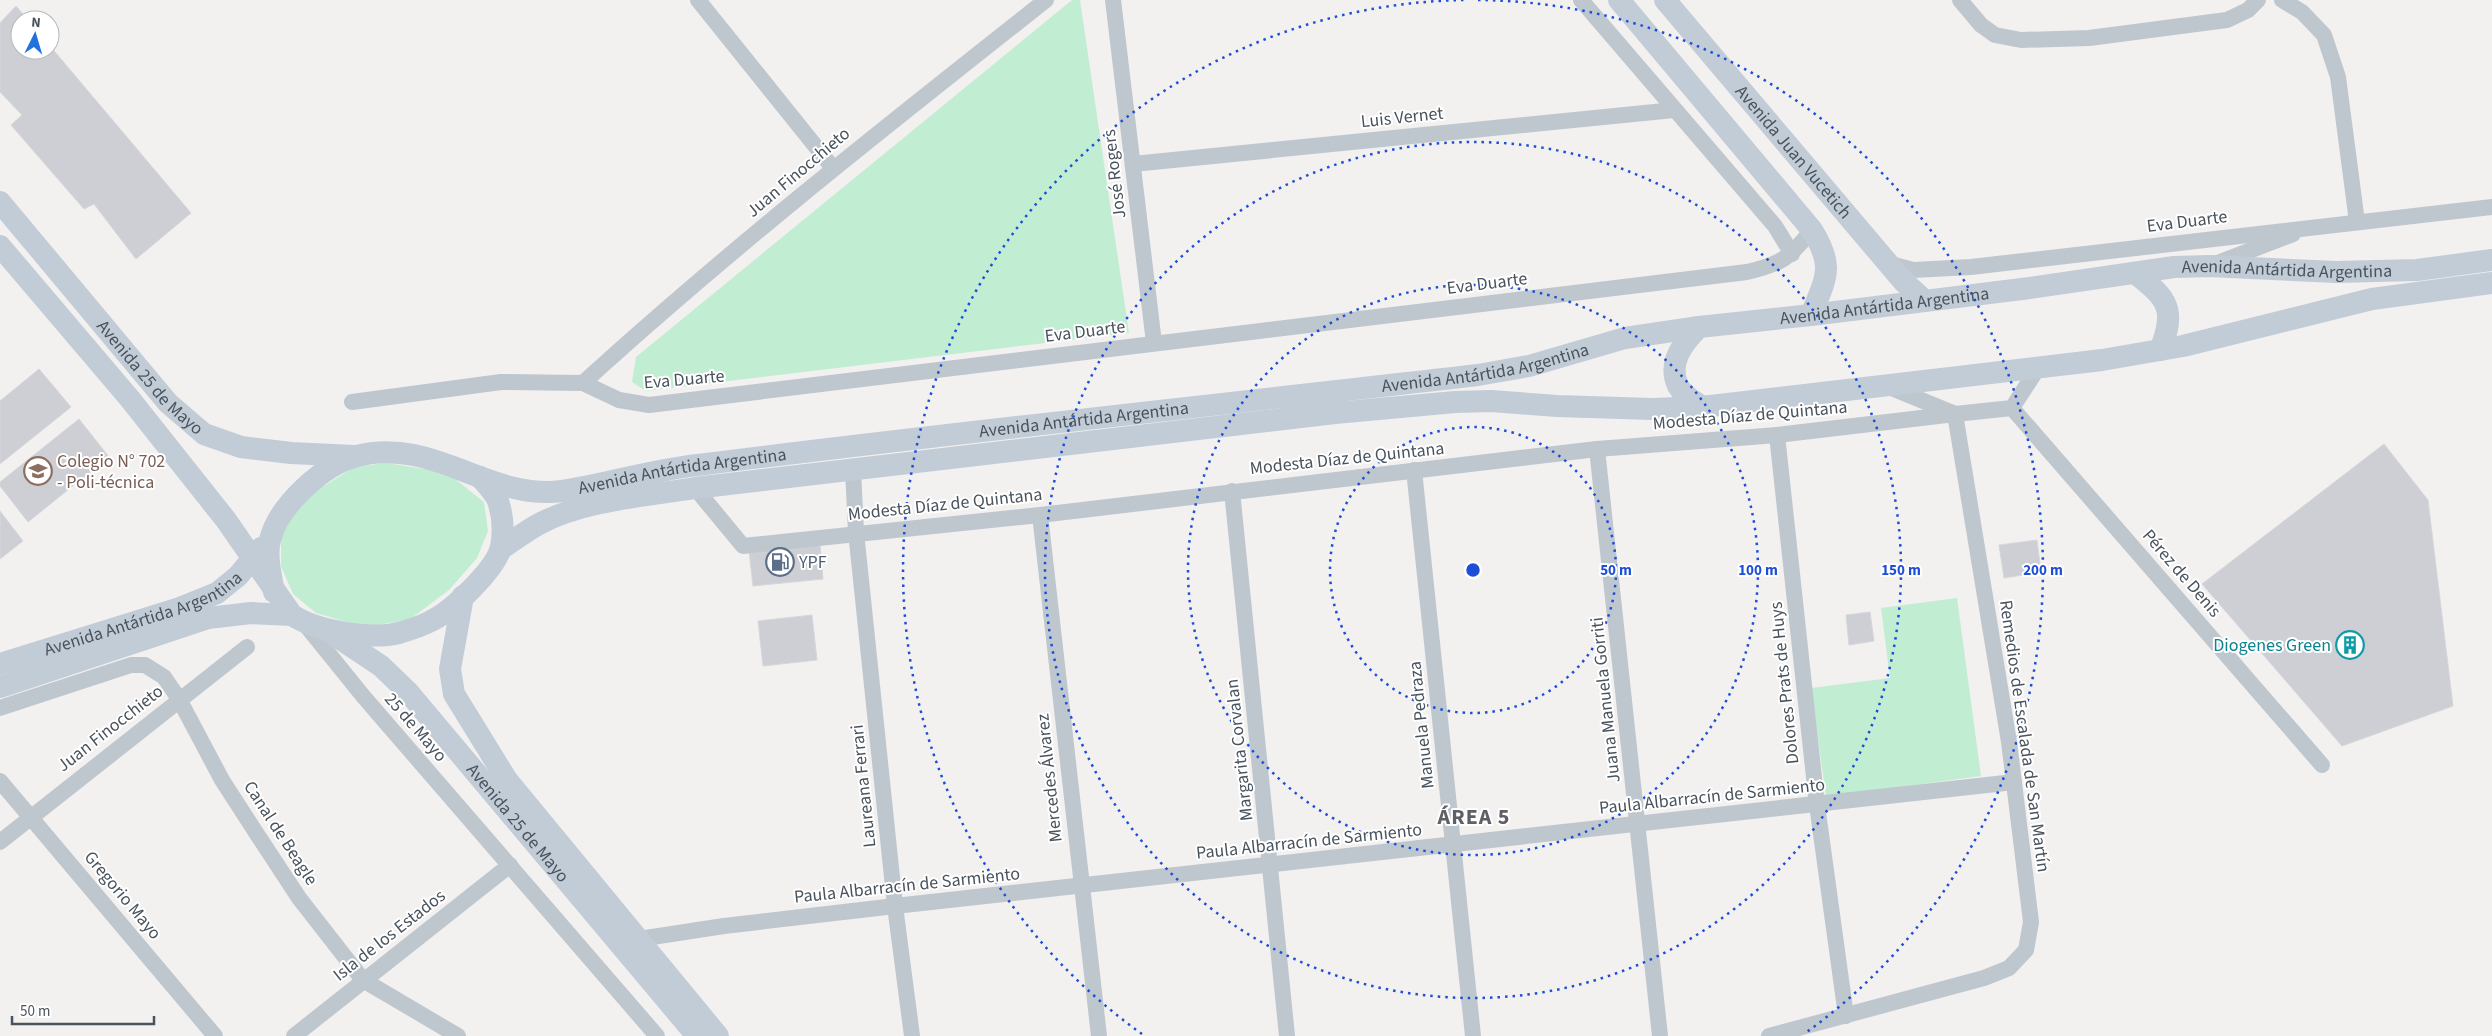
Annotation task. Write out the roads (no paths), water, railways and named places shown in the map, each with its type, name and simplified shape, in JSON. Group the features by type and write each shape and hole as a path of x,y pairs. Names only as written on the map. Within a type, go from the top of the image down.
{"main road":[{"name":"Avenida Juan Vucetich","path":"1619,0 1812,230 1824,249 1827,266 1824,282 1811,315"},
{"name":"Avenida Juan Vucetich","path":"1665,0 1888,263 1925,301"},
{"name":"Avenida 25 de Mayo","path":"0,202 168,403 204,434 241,447 291,453 355,456"},
{"name":"Avenida 25 de Mayo","path":"0,246 130,400 226,520 274,592 306,622 381,666 409,693 697,1036"},
{"name":"Avenida Antártida Argentina","path":"0,664 180,608 217,593 238,576 270,538 292,499 320,475 355,456 386,452 408,453 435,459 515,488 537,492 561,491 694,465 1478,375 1529,366 1625,338 1699,326 1925,301 2174,267 2209,266 2336,272 2417,270 2492,260"},
{"path":"2135,273 2164,299 2168,321 2167,334 2160,350"},
{"name":"Avenida Antártida Argentina","path":"0,687 208,618 251,613 306,622 366,636 397,633 431,622 480,581 501,549 539,524 565,513 621,500 695,488 1335,413 1455,402 1491,400 1557,406 1653,409 1702,407 2102,360 2160,350 2372,299 2492,283"},
{"path":"1699,326 1682,344 1676,357 1676,374 1682,390 1702,407"},
{"path":"480,476 498,499 503,525 501,549"},
{"path":"270,538 268,558 274,592"},
{"name":"Avenida 25 de Mayo","path":"463,596 450,669 454,694 507,780 718,1036"}],"street":[{"path":"698,0 833,168"},
{"name":"Juan Finocchieto","path":"583,383 833,168 1046,0"},
{"name":"José Rogers","path":"1113,0 1154,343"},
{"path":"1581,0 1775,226 1792,254"},
{"path":"1960,0 1981,25 1995,35 2021,40 2089,38 2228,20 2248,10 2258,0"},
{"path":"2282,0 2302,12 2324,35 2338,77 2357,222"},
{"name":"Luis Vernet","path":"1133,164 1674,110"},
{"name":"Eva Duarte","path":"1888,263 1913,270 1971,267 2492,207"},
{"path":"2209,266 2314,226"},
{"name":"Eva Duarte","path":"352,402 501,382 583,383 619,400 649,405 1747,272 1772,266 1792,254 1812,230"},
{"path":"2012,408 2038,368"},
{"path":"1885,385 1955,414"},
{"name":"Modesta Díaz de Quintana","path":"695,488 743,546 856,532 1040,515 1597,449 1776,435 2012,408"},
{"name":"Pérez de Denis","path":"2012,408 2322,765"},
{"name":"Remedios de Escalada de San Martín","path":"1846,1016 1984,978 2009,968 2026,950 2031,922 2014,782 1955,414"},
{"name":"Dolores Prats de Huys","path":"1776,435 1817,805 1846,1016"},
{"name":"Juana Manuela Gorriti","path":"1597,449 1660,1036"},
{"name":"Laureana Ferrari","path":"853,470 856,532 895,906 912,1036"},
{"name":"Manuela Pedraza","path":"1414,470 1473,1036"},
{"name":"Margarita Corvalan","path":"1232,491 1287,1036"},
{"name":"Mercedes Álvarez","path":"1040,515 1099,1036"},
{"name":"25 de Mayo","path":"306,622 363,696 658,1036"},
{"name":"Juan Finocchieto","path":"0,842 246,648"},
{"name":"Canal de Beagle","path":"0,708 131,665 145,665 164,677 179,699 222,780 258,836 299,898 363,980"},
{"name":"Gregorio Mayo","path":"0,781 215,1036"},
{"name":"Paula Albarracín de Sarmiento","path":"639,939 724,926 895,906 1081,887 2014,782"},
{"name":"Isla de los Estados","path":"294,1036 510,865"},
{"path":"363,980 458,1036"},
{"path":"1769,1036 1846,1016"}],"place":[{"name":"Colegio N° 702 - Poli-técnica","path":"38,471"},
{"name":"YPF","path":"780,562"},
{"name":"Diogenes Green","path":"2350,645"}],"district":[{"name":"ÁREA 5","path":"1474,816"}]}
